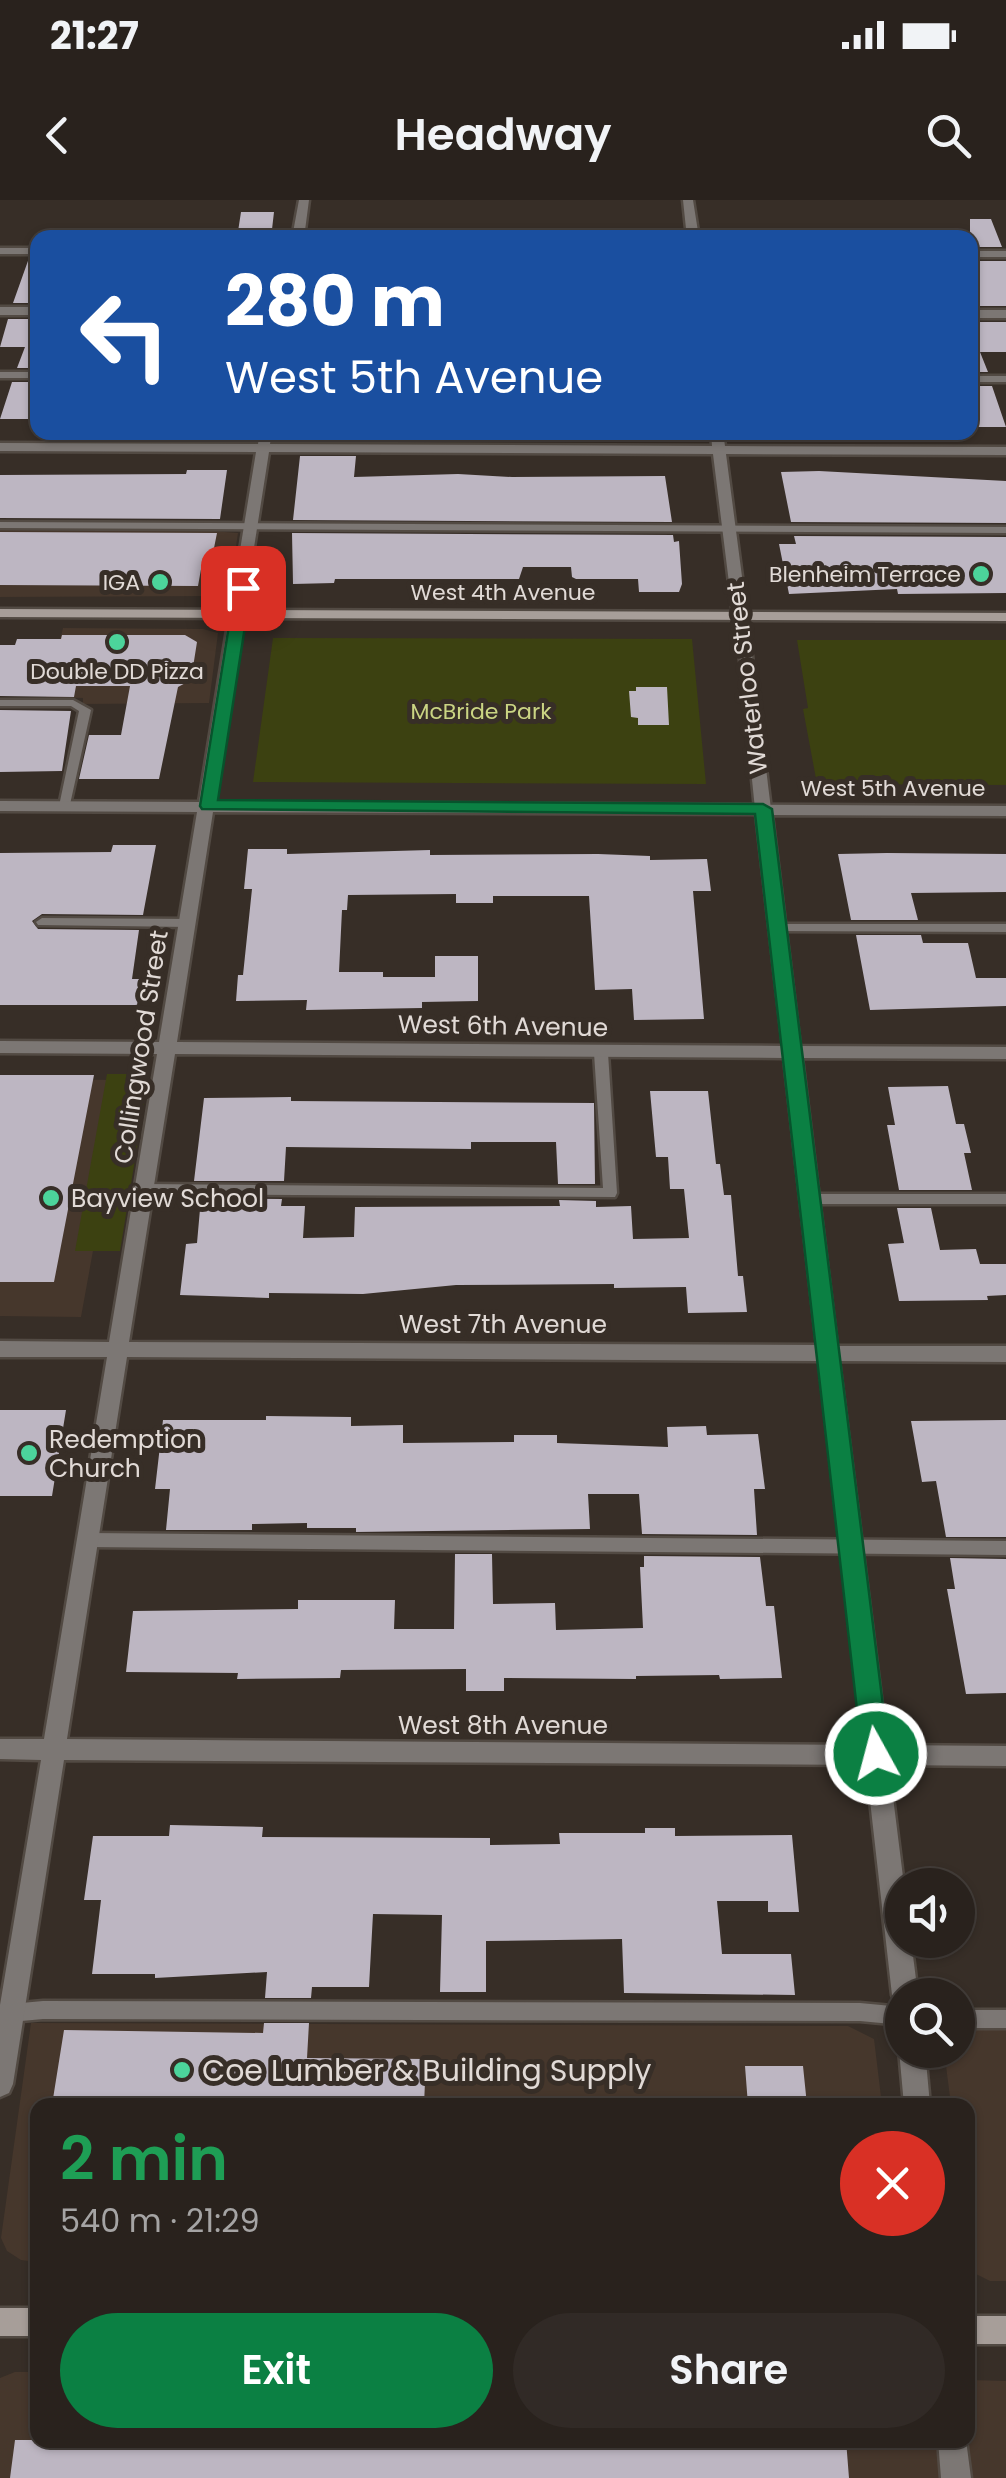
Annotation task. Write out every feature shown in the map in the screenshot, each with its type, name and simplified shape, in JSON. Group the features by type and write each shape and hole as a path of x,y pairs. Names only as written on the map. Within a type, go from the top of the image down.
{"main road":[{"name":"West 4th Avenue","path":"0,613 1006,617"},
{"path":"0,2322 30,2322"},
{"path":"975,2330 1006,2330"}],"street":[{"path":"299,230 304,200"},
{"path":"688,200 691,230"},
{"path":"0,310 30,310"},
{"path":"978,314 1006,314"},
{"name":"Collingwood Street","path":"0,2084 6,2013 120,1350 265,440"},
{"name":"Waterloo Street","path":"718,440 904,1978"},
{"path":"0,447 1006,451"},
{"name":"West 5th Avenue","path":"0,806 1006,811"},
{"name":"West 6th Avenue","path":"0,1047 1006,1053"},
{"name":"West 7th Avenue","path":"0,1349 1006,1354"},
{"name":"West 8th Avenue","path":"0,1749 1006,1756"},
{"path":"914,2068 916,2098"},
{"path":"953,2448 956,2478"}],"lane":[{"path":"0,251 30,251"},
{"path":"978,254 1006,254"},
{"path":"0,375 30,375"},
{"path":"978,378 1006,379"},
{"path":"0,525 1006,530"},
{"path":"0,704 73,704 85,710 64,806"},
{"path":"42,922 189,923"},
{"path":"777,928 1006,928"},
{"path":"146,1189 610,1193 601,1053"},
{"path":"809,1199 1006,1200"},
{"path":"88,1540 1006,1548"},
{"path":"6,2013 43,2010 885,2016"},
{"path":"975,2019 1006,2020"}],"shaded area":[{"path":"0,530 238,533 230,587 219,596 0,597"},
{"path":"63,628 203,629 218,633 209,703 83,704 83,698 46,697"},
{"name":"Bayview School","path":"0,1079 124,1080 81,1317 0,1316"},
{"path":"31,2023 848,2026 874,2039 881,2098 30,2098 30,2261 7,2251 1,2238"},
{"path":"975,2029 1006,2029 1006,2281 990,2281 975,2274 975,2098 950,2098 946,2068 975,2068"},
{"path":"30,2372 30,2448 975,2448 975,2380 1006,2381 1006,2478 0,2478 0,2378"}],"green space":[{"name":"McBride Park","path":"273,638 692,639 706,784 253,782"},
{"path":"797,640 1006,640 1006,785 817,784 803,709 808,708"},
{"path":"107,1074 149,1074 120,1251 75,1251"}],"building":[{"path":"241,212 274,212 272,230 238,230"},
{"path":"970,219 991,219 1002,247 978,247 978,230 970,230"},
{"path":"29,258 30,258 30,303 13,303"},
{"path":"978,261 1006,261 1006,306 978,306"},
{"path":"8,319 30,319 30,368 17,368 25,347 0,347"},
{"path":"978,322 1006,322 1006,352 980,352 988,372 978,372"},
{"path":"12,382 30,382 30,419 0,419"},
{"path":"978,386 992,386 1006,427 978,427"},
{"path":"300,456 356,456 354,477 665,476 672,522 293,520"},
{"path":"187,470 227,470 220,519 0,518 0,475 186,474"},
{"path":"781,472 1006,481 1006,523 791,522"},
{"path":"0,532 217,533 212,558 203,558 198,586 0,585"},
{"path":"292,533 673,535 674,542 679,541 682,584 679,592 639,592 638,579 576,579 571,567 523,567 519,579 335,579 334,583 293,584"},
{"path":"794,536 1006,537 1006,593 898,594 897,589 789,594 779,544 796,544"},
{"path":"62,635 185,635 197,642 191,680 178,687 159,779 79,779 89,735 121,735 130,686 76,686 74,697 0,696 0,645 15,645 17,639 61,639"},
{"path":"636,687 667,687 669,725 638,725 638,718 631,717 629,691 636,691"},
{"path":"0,710 71,711 62,771 0,772"},
{"path":"113,845 156,845 143,915 42,914 32,921 38,929 139,930 132,979 141,979 137,1005 0,1005 0,853 111,852"},
{"path":"248,849 287,849 287,854 430,850 430,855 598,854 650,856 650,860 707,859 711,891 693,891 704,1019 634,1020 632,989 595,990 589,896 493,896 493,903 456,903 456,894 348,895 347,910 342,910 339,972 435,977 435,956 478,956 478,1001 422,1002 422,1008 306,1010 307,1000 236,1001 238,975 243,975 252,889 244,889"},
{"path":"838,854 1006,854 1006,892 911,893 918,920 851,920"},
{"path":"856,935 921,935 923,943 968,943 976,978 1006,978 1006,1006 870,1010"},
{"name":"Bayview School","path":"0,1075 94,1075 54,1282 0,1282"},
{"path":"948,1086 956,1124 964,1124 971,1153 964,1153 972,1190 899,1190 887,1125 895,1125 888,1087"},
{"path":"650,1091 708,1091 716,1164 720,1164 724,1195 731,1195 738,1276 743,1276 747,1312 688,1313 686,1287 614,1288 614,1284 456,1285 363,1294 269,1293 269,1298 180,1295 186,1244 197,1243 201,1198 282,1199 281,1206 305,1206 303,1238 354,1237 355,1207 560,1206 559,1200 596,1201 596,1207 631,1206 633,1239 689,1238 684,1189 670,1189 668,1157 656,1157"},
{"path":"291,1097 291,1101 594,1103 595,1184 558,1184 556,1142 471,1142 471,1149 286,1147 284,1181 194,1181 204,1098"},
{"path":"897,1208 931,1208 940,1250 976,1249 980,1264 1006,1264 1006,1295 987,1296 988,1300 899,1301 888,1244 904,1243"},
{"name":"Redemption Church","path":"0,1410 66,1410 52,1496 0,1496"},
{"path":"266,1416 351,1417 351,1426 403,1425 403,1443 514,1442 514,1435 557,1435 557,1443 668,1447 667,1427 706,1426 707,1435 758,1434 765,1489 754,1489 757,1535 642,1534 639,1494 588,1494 590,1529 356,1532 356,1528 307,1528 307,1523 252,1524 252,1530 166,1530 170,1489 155,1489 163,1420 266,1420"},
{"path":"1006,1420 1006,1537 946,1537 936,1481 922,1482 911,1421"},
{"path":"455,1554 492,1554 493,1604 555,1603 556,1630 643,1628 640,1567 644,1567 644,1556 760,1557 766,1606 774,1606 782,1678 504,1678 504,1691 466,1691 466,1669 341,1670 340,1678 237,1679 238,1673 126,1672 133,1611 298,1609 298,1600 395,1600 394,1629 454,1629"},
{"path":"950,1558 1006,1559 1006,1693 966,1694 947,1589 955,1589"},
{"path":"170,1825 263,1827 262,1837 490,1838 490,1845 560,1844 559,1833 645,1833 645,1828 675,1828 675,1836 792,1835 799,1912 768,1912 768,1901 717,1901 722,1954 791,1954 795,1995 624,1993 622,1939 486,1941 486,1992 440,1992 442,1915 373,1914 369,1987 312,1987 311,1998 265,1998 267,1972 155,1978 155,1974 92,1974 101,1900 84,1900 93,1836 169,1836"},
{"name":"Coe Lumber & Building Supply","path":"264,2023 309,2023 307,2058 426,2059 424,2098 53,2098 64,2030 263,2033"},
{"path":"745,2066 803,2066 806,2098 747,2098"},
{"path":"15,2440 30,2440 30,2448 847,2448 849,2478 10,2478"}],"place":[{"name":"Blenheim Terrace","path":"981,574"},
{"name":"IGA","path":"160,582"},
{"name":"Double DD Pizza","path":"117,642"},
{"name":"Bayview School","path":"51,1198"},
{"name":"Redemption Church","path":"29,1453"},
{"name":"Coe Lumber & Building Supply","path":"182,2070"}],"route":[{"path":"243,588 208,806 763,809 876,1754"}]}
